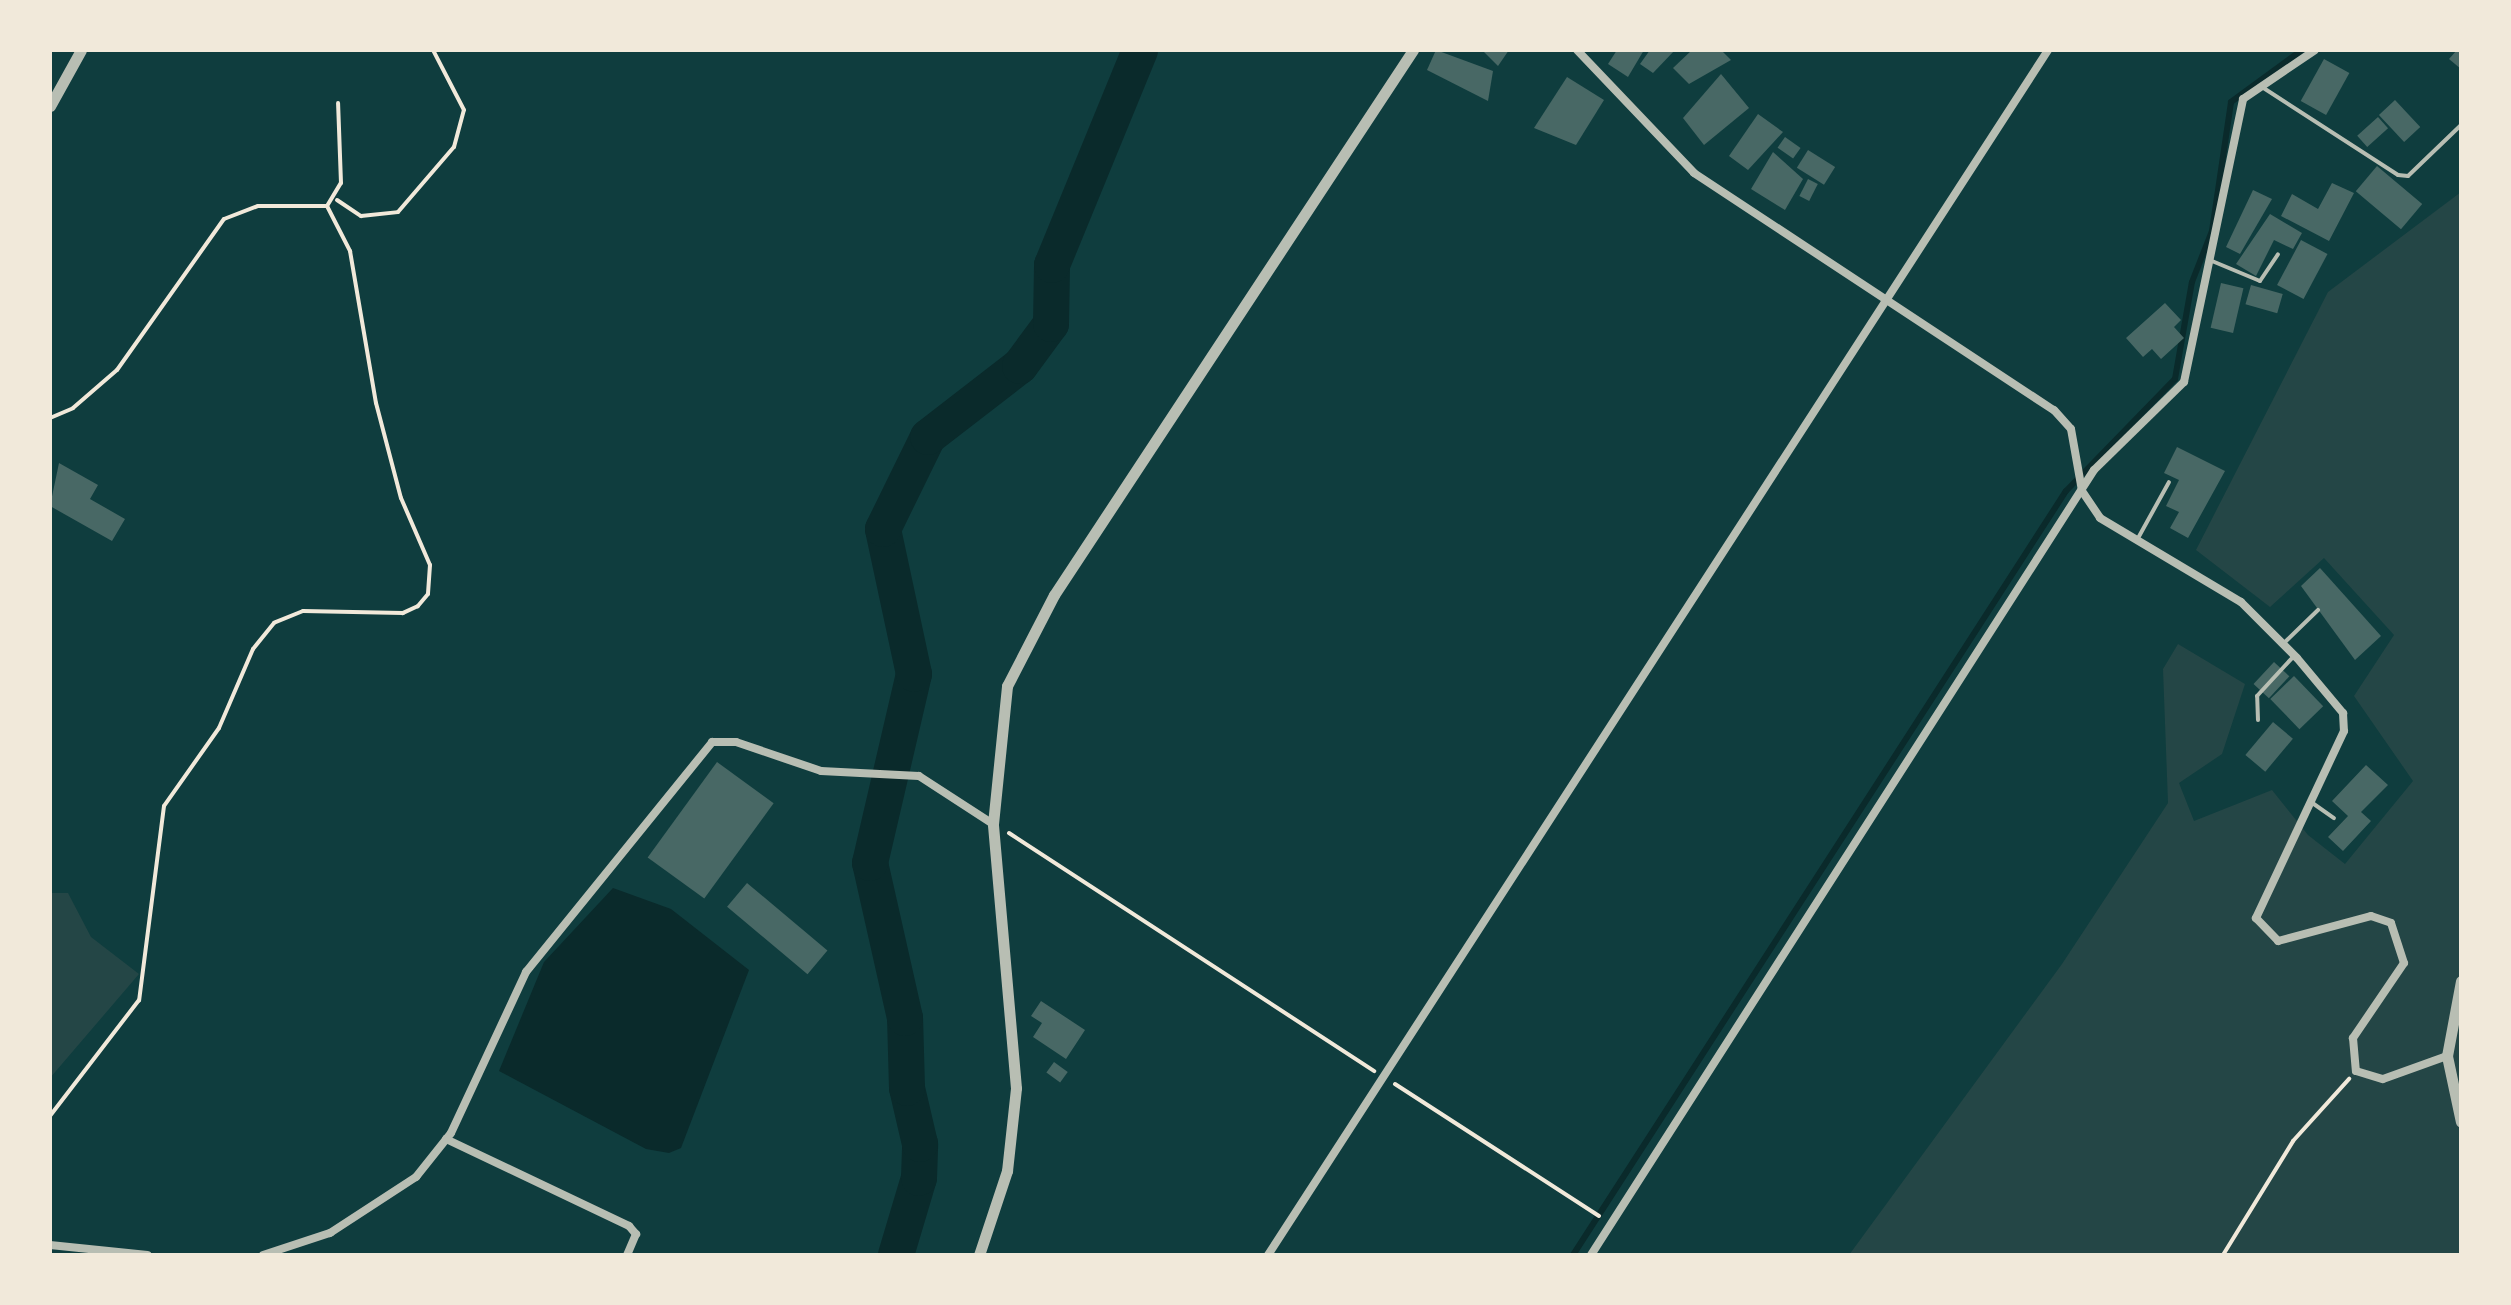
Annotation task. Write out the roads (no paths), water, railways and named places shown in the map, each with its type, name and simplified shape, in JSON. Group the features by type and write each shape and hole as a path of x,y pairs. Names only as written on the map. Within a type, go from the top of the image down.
{"street":[{"path":"50,106 81,50"},
{"path":"979,1255 1007,1171 1016,1088 993,824 1000,725 1027,641 1413,50"},
{"path":"1577,50 1694,173 2054,410 2071,429 2082,491 2100,518 2241,602 2294,655 2343,713 2338,750 2256,918 2278,941 2371,916 2391,923 2402,940 2404,963 2394,986 2353,1038 2356,1071 2383,1079 2447,1056"},
{"path":"1268,1255 1889,301 2048,50"},
{"path":"1591,1255 2082,491 2184,382 2243,99 2315,50"},
{"path":"263,1255 330,1233 380,1204 416,1177 446,1139 526,972 712,742 736,742 834,773 888,770 919,776 993,824"},
{"path":"2461,981 2447,1056 2461,1122"},
{"path":"446,1139 629,1226 636,1234 627,1255"},
{"path":"50,1245 147,1255"}],"lane":[{"path":"2262,87 2398,175 2408,176 2461,125"},
{"path":"2210,260 2260,281 2278,254"},
{"path":"2137,540 2169,482"},
{"path":"2283,644 2318,610"},
{"path":"2258,720 2257,696 2294,655"},
{"path":"2311,802 2334,818"}],"waterway":[{"path":"896,1255 919,1178 920,1144 907,1088 905,1018 870,863 914,674 883,529 928,437 1020,366 1051,324 1052,265 1140,50"},
{"path":"1573,1255 2066,491 2175,379 2192,282 2212,231 2231,102 2302,50"}]}
